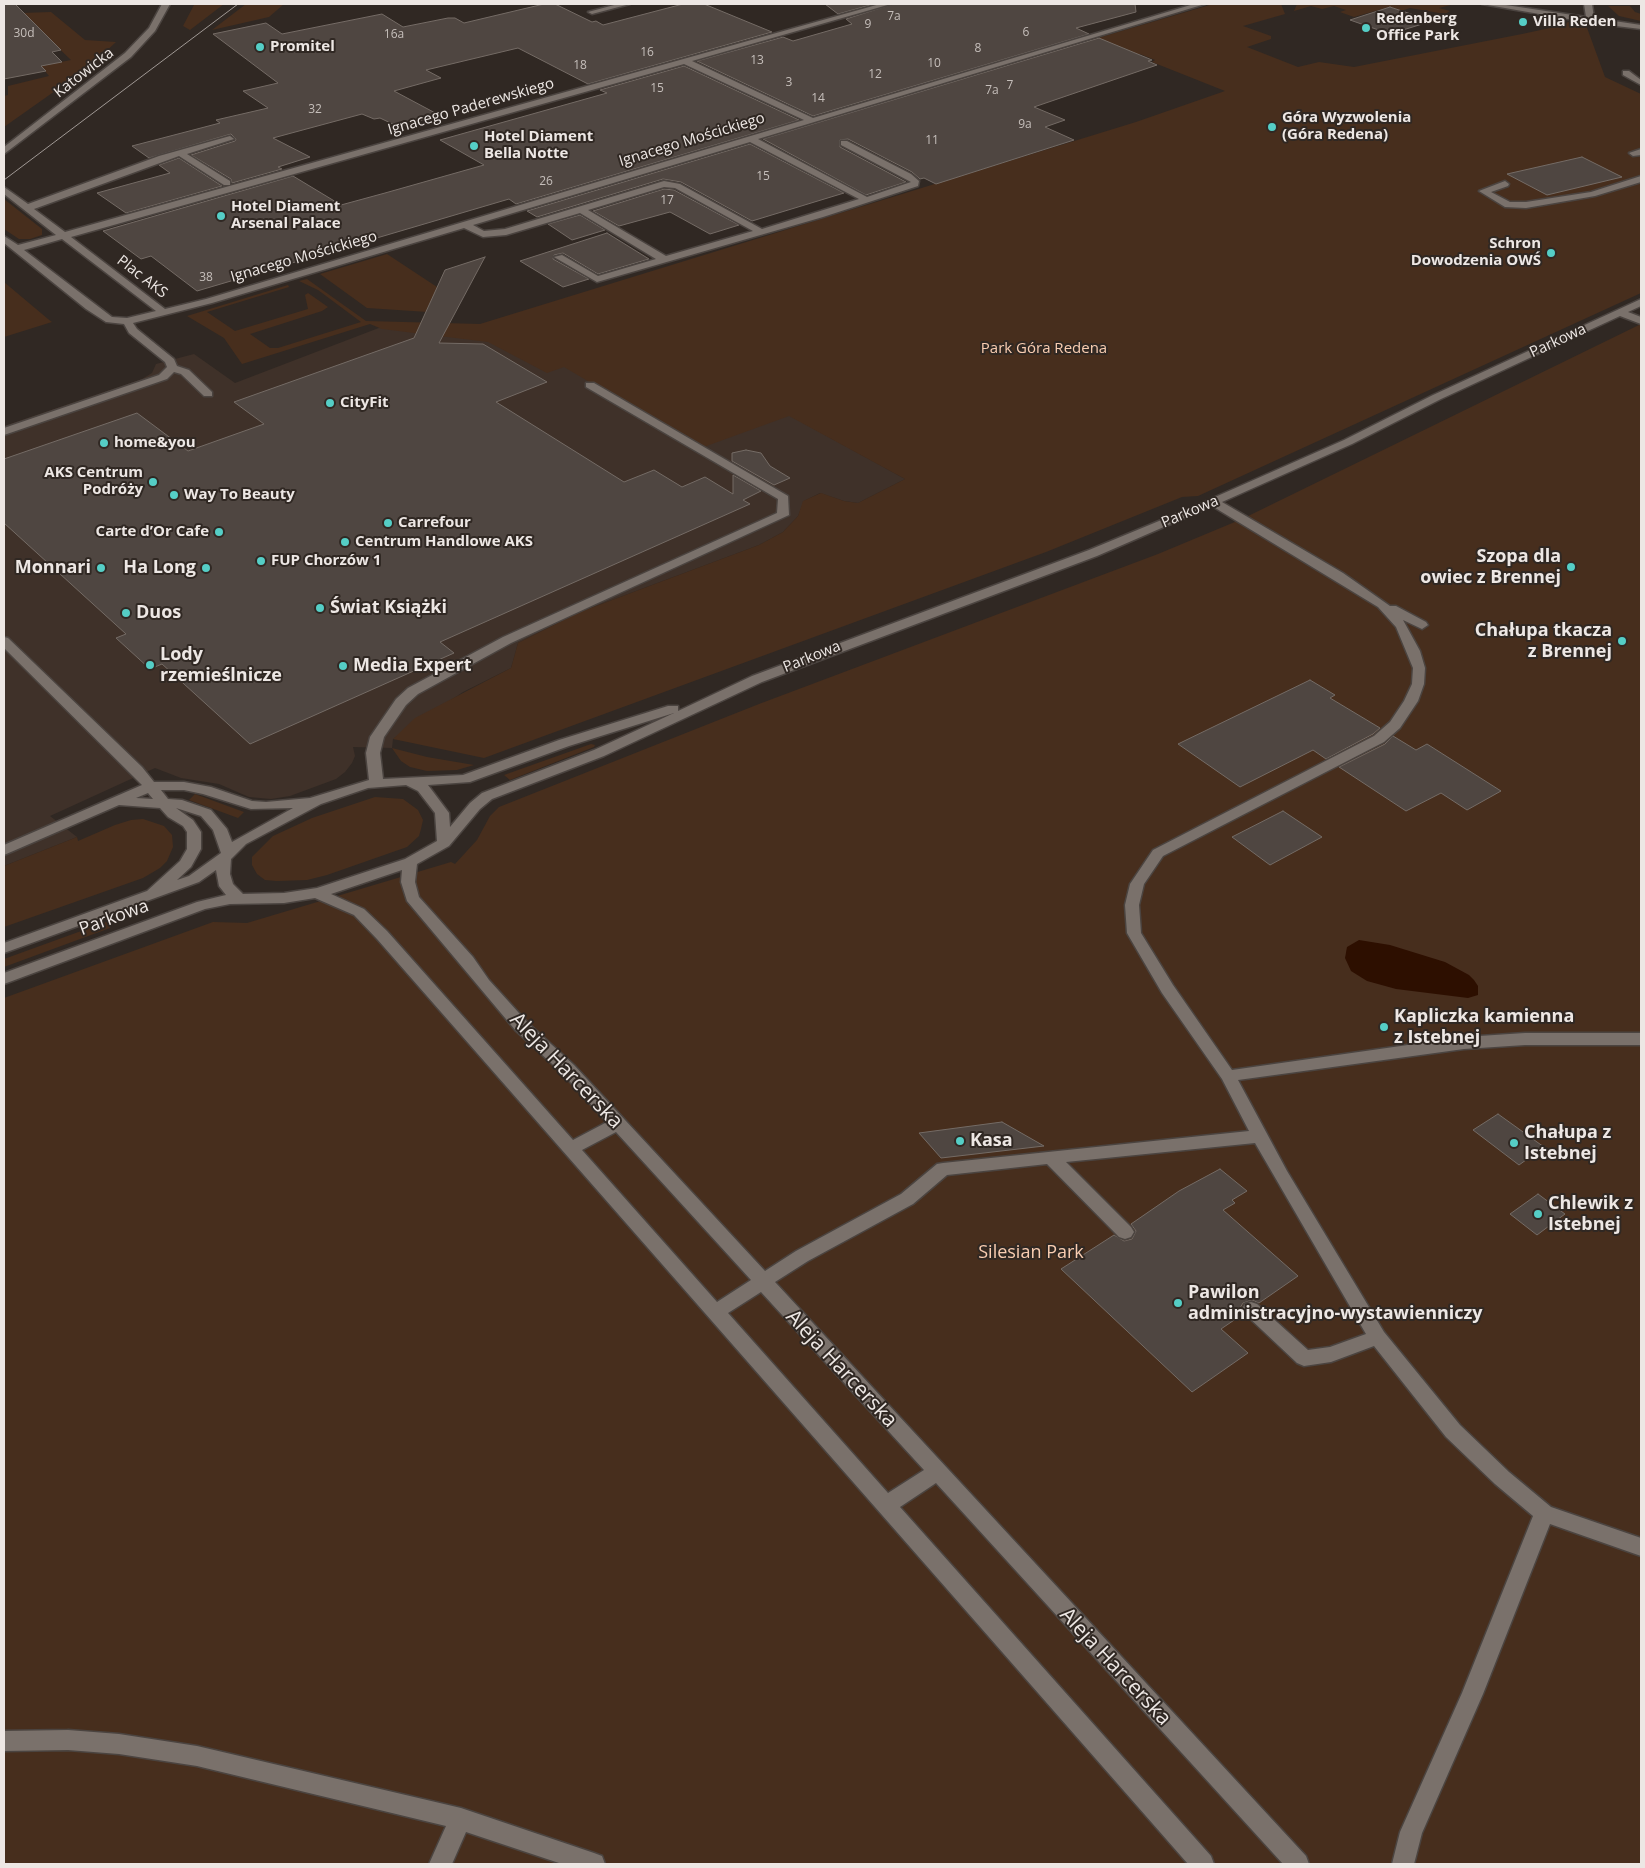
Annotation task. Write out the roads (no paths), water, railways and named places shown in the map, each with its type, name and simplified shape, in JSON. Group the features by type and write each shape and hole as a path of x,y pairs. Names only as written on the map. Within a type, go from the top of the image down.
{"street":[{"name":"Katowicka","path":"4,151 128,56 152,29 166,4"},
{"path":"592,12 626,4"},
{"name":"Ignacego Paderewskiego","path":"63,236 887,4"},
{"name":"Ignacego Mościckiego","path":"162,311 209,301 1201,4"},
{"path":"1486,4 1590,21 1641,27"},
{"path":"1588,4 1590,21"},
{"path":"685,61 811,120"},
{"path":"1626,73 1641,83"},
{"path":"749,138 867,200"},
{"path":"27,208 180,153 230,139"},
{"path":"559,257 597,280 915,184 915,181 844,143"},
{"path":"180,153 227,183"},
{"path":"1505,184 1483,191 1511,209 1592,194 1641,179"},
{"path":"464,224 483,234 495,234 664,184 677,186 761,232"},
{"name":"Plac AKS","path":"4,190 162,311"},
{"path":"580,209 665,260"},
{"path":"16,249 63,236"},
{"name":"Plac AKS","path":"4,239 110,320 127,321 162,311"},
{"name":"Parkowa","path":"4,979 202,905 239,898 284,898 317,893 353,883 410,862 444,843 475,806 487,796 599,753 727,692 832,650 1093,553 1213,502 1348,442 1437,397 1641,302"},
{"path":"1620,312 1641,321"},
{"path":"127,321 133,331 170,362 172,368"},
{"path":"172,368 185,372 208,394"},
{"path":"4,432 163,377 172,368"},
{"path":"376,782 373,753 377,737 401,702 414,691 507,640 783,515 784,498 590,385"},
{"path":"1213,502 1340,576 1382,604 1422,625"},
{"path":"1382,604 1402,626 1419,668 1418,684 1411,701 1395,725 1379,739 1158,853 1137,884 1132,905 1134,933 1167,990 1228,1076 1259,1136 1378,1337 1453,1431 1502,1478 1544,1513 1641,1547"},
{"path":"4,641 152,786 173,814 188,823 194,832 195,844 186,864 153,893"},
{"name":"Parkowa","path":"4,948 194,879 254,833 316,801 376,782 440,782 465,778 564,743 727,692"},
{"path":"408,781 423,788 436,802 442,813 444,843"},
{"path":"4,850 152,786 184,786 206,790 251,805 282,805 316,801"},
{"path":"118,802 182,804 193,807 213,820 220,829 226,856 223,874 226,886 239,898"},
{"name":"Aleja Harcerska","path":"410,862 408,882 412,898 468,961 484,984 516,1020 568,1069 936,1472 1298,1864"},
{"path":"317,893 340,902 364,916 472,1035 714,1313 1203,1864"},
{"path":"1228,1076 1464,1043 1525,1039 1641,1039"},
{"path":"570,1149 618,1124"},
{"path":"714,1313 802,1256 907,1199 943,1169 1259,1136"},
{"path":"1051,1158 1124,1232"},
{"path":"1251,1309 1304,1358 1331,1354 1378,1337"},
{"path":"886,1505 936,1472"},
{"path":"1403,1864 1408,1838 1417,1815 1472,1694 1544,1513"},
{"path":"4,1741 68,1740 119,1744 197,1756 338,1788 461,1819 594,1864"},
{"path":"440,1864 461,1819"}],"tram line":[{"path":"4,180 238,4"}],"place":[{"name":"Villa Reden","path":"1523,22"},
{"name":"Redenberg Office Park","path":"1366,28"},
{"name":"Promitel","path":"260,47"},
{"name":"Góra Wyzwolenia (Góra Redena)","path":"1272,127"},
{"name":"Hotel Diament Bella Notte","path":"474,146"},
{"name":"Hotel Diament Arsenal Palace","path":"221,216"},
{"name":"Schron Dowodzenia OWŚ","path":"1551,253"},
{"name":"CityFit","path":"330,403"},
{"name":"home&you","path":"104,443"},
{"name":"AKS Centrum Podróży","path":"153,482"},
{"name":"Way To Beauty","path":"174,495"},
{"name":"Carrefour","path":"388,523"},
{"name":"Carte d’Or Cafe","path":"219,532"},
{"name":"Centrum Handlowe AKS","path":"345,542"},
{"name":"FUP Chorzów 1","path":"261,561"},
{"name":"Szopa dla owiec z Brennej","path":"1571,567"},
{"name":"Monnari","path":"101,568"},
{"name":"Ha Long","path":"206,568"},
{"name":"Świat Książki","path":"320,608"},
{"name":"Duos","path":"126,613"},
{"name":"Chałupa tkacza z Brennej","path":"1622,641"},
{"name":"Lody rzemieślnicze","path":"150,665"},
{"name":"Media Expert","path":"343,666"},
{"name":"Kapliczka kamienna z Istebnej","path":"1384,1027"},
{"name":"Kasa","path":"960,1141"},
{"name":"Chałupa z Istebnej","path":"1514,1143"},
{"name":"Chlewik z Istebnej","path":"1538,1214"},
{"name":"Pawilon administracyjno-wystawienniczy","path":"1178,1303"}],"park label":[{"name":"Park Góra Redena","path":"1044,349"},
{"name":"Silesian Park","path":"1031,1253"}]}
